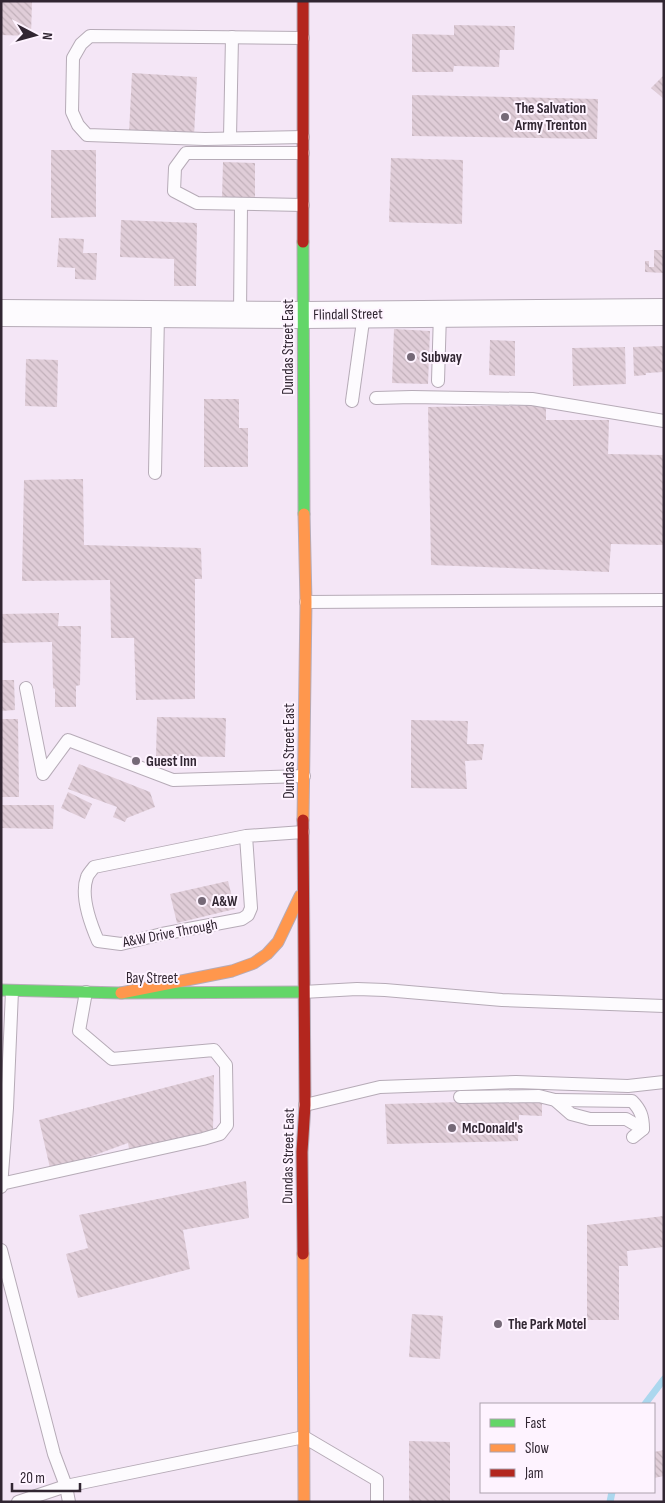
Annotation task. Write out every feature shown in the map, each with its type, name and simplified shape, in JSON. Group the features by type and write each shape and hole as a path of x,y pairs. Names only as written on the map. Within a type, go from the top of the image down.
{"main road":[{"name":"Dundas Street East","path":"303,1 302,153 306,602 303,832 305,1105 302,1152 304,1502"},
{"path":"121,993 232,970 254,963 267,954 278,942 304,888"},
{"name":"Bay Street","path":"6,991 121,993 303,992"}],"street":[{"name":"Flindall Street","path":"1,313 364,314 664,312"}],"lane":[{"path":"303,38 90,36 80,44 73,58 72,112 87,136 205,139 303,137"},
{"path":"230,137 232,37"},
{"path":"302,153 186,153 175,168 174,191 197,204 303,205"},
{"path":"240,314 241,204"},
{"path":"438,381 440,313"},
{"path":"155,474 158,314"},
{"path":"352,401 364,314"},
{"path":"376,398 532,399 664,420"},
{"path":"306,602 664,600"},
{"path":"26,688 44,774 68,740 173,780 304,776"},
{"path":"246,836 303,832"},
{"name":"A&W Drive Through","path":"246,836 250,901 248,915 242,919 121,944 98,941 89,921 85,892 86,878 94,867 246,836"},
{"path":"303,992 357,989 385,990 502,1000 664,1006"},
{"path":"6,991 8,1094 1,1186 203,1140 220,1134 227,1125 226,1065 214,1050 112,1059 79,1032 86,992"},
{"path":"305,1105 380,1087 516,1082 628,1086 664,1082"},
{"path":"460,1097 539,1096 555,1100 632,1101 639,1108 643,1118 638,1133 626,1120 590,1119 571,1114 555,1100"},
{"path":"1,1250 54,1454 66,1486 69,1502"},
{"path":"18,1502 66,1486 304,1437 377,1480 377,1502"}],"building":[{"path":"1,1 32,1 31,36 1,35"},
{"path":"454,25 515,26 514,50 500,50 499,67 454,66 453,72 412,72 412,34 454,35"},
{"path":"132,73 197,77 194,136 129,133"},
{"path":"664,75 664,99 651,88"},
{"name":"The Salvation Army Trenton","path":"412,95 598,99 597,139 412,136"},
{"path":"51,150 96,150 96,217 51,218"},
{"path":"391,158 463,160 462,224 389,222"},
{"path":"223,162 255,163 255,198 222,198"},
{"path":"121,220 197,223 196,286 174,286 174,259 120,257"},
{"path":"59,238 84,239 83,253 97,253 96,280 75,279 75,268 57,267"},
{"path":"654,250 664,250 664,273 645,272 645,261 649,261 649,267 654,267"},
{"name":"Subway","path":"394,329 430,331 428,384 392,383"},
{"path":"490,340 515,341 515,376 489,375"},
{"path":"664,346 664,372 634,376 633,347"},
{"path":"625,347 626,384 573,386 572,348"},
{"path":"26,359 58,360 57,407 25,406"},
{"path":"204,399 239,399 239,428 248,428 248,467 204,467"},
{"path":"546,405 546,420 609,420 608,454 664,455 664,545 611,544 609,572 431,565 428,407"},
{"path":"83,479 84,545 201,548 202,579 195,579 195,699 136,700 134,638 111,638 110,580 22,581 24,480"},
{"path":"59,613 58,626 81,626 80,685 76,686 76,707 55,707 52,642 1,643 1,614"},
{"path":"1,680 14,680 15,710 1,711"},
{"path":"157,717 226,718 225,757 156,756"},
{"path":"1,719 18,719 19,797 1,797"},
{"path":"411,720 468,721 467,744 484,744 482,760 465,761 467,789 411,788"},
{"path":"79,764 150,792 155,807 127,818 125,822 113,817 117,807 68,789"},
{"path":"68,792 92,804 85,819 61,808"},
{"path":"1,805 54,805 53,829 1,828"},
{"name":"A&W","path":"228,881 235,909 177,923 170,894"},
{"path":"214,1075 213,1131 130,1154 128,1143 73,1163 50,1168 39,1120"},
{"name":"McDonald's","path":"542,1100 542,1116 519,1115 518,1141 387,1144 385,1104"},
{"path":"246,1181 249,1218 183,1230 190,1269 78,1298 66,1254 88,1248 79,1215"},
{"path":"664,1216 664,1247 627,1251 628,1266 619,1266 619,1320 587,1320 587,1225"},
{"path":"412,1314 443,1316 440,1359 409,1357"},
{"path":"409,1441 450,1442 450,1502 409,1502"},
{"path":"664,1450 664,1476 655,1478 655,1452"}],"waterway":[{"path":"646,1403 664,1379"},
{"path":"610,1502 612,1493"}],"traffic: fast":[{"path":"303,242 304,514"},
{"path":"1,990 121,993 303,992"}],"traffic: slow":[{"path":"303,820 306,602 304,514"},
{"path":"121,993 232,971 254,963 267,954 278,942 300,896"},
{"path":"303,1254 304,1502"}],"traffic: jam":[{"path":"303,1 303,242"},
{"path":"303,820 305,1105 302,1152 303,1254"}],"place":[{"name":"The Salvation Army Trenton","path":"505,117"},
{"name":"Subway","path":"411,357"},
{"name":"Guest Inn","path":"136,761"},
{"name":"A&W","path":"202,901"},
{"name":"McDonald's","path":"452,1128"},
{"name":"The Park Motel","path":"498,1324"}]}
